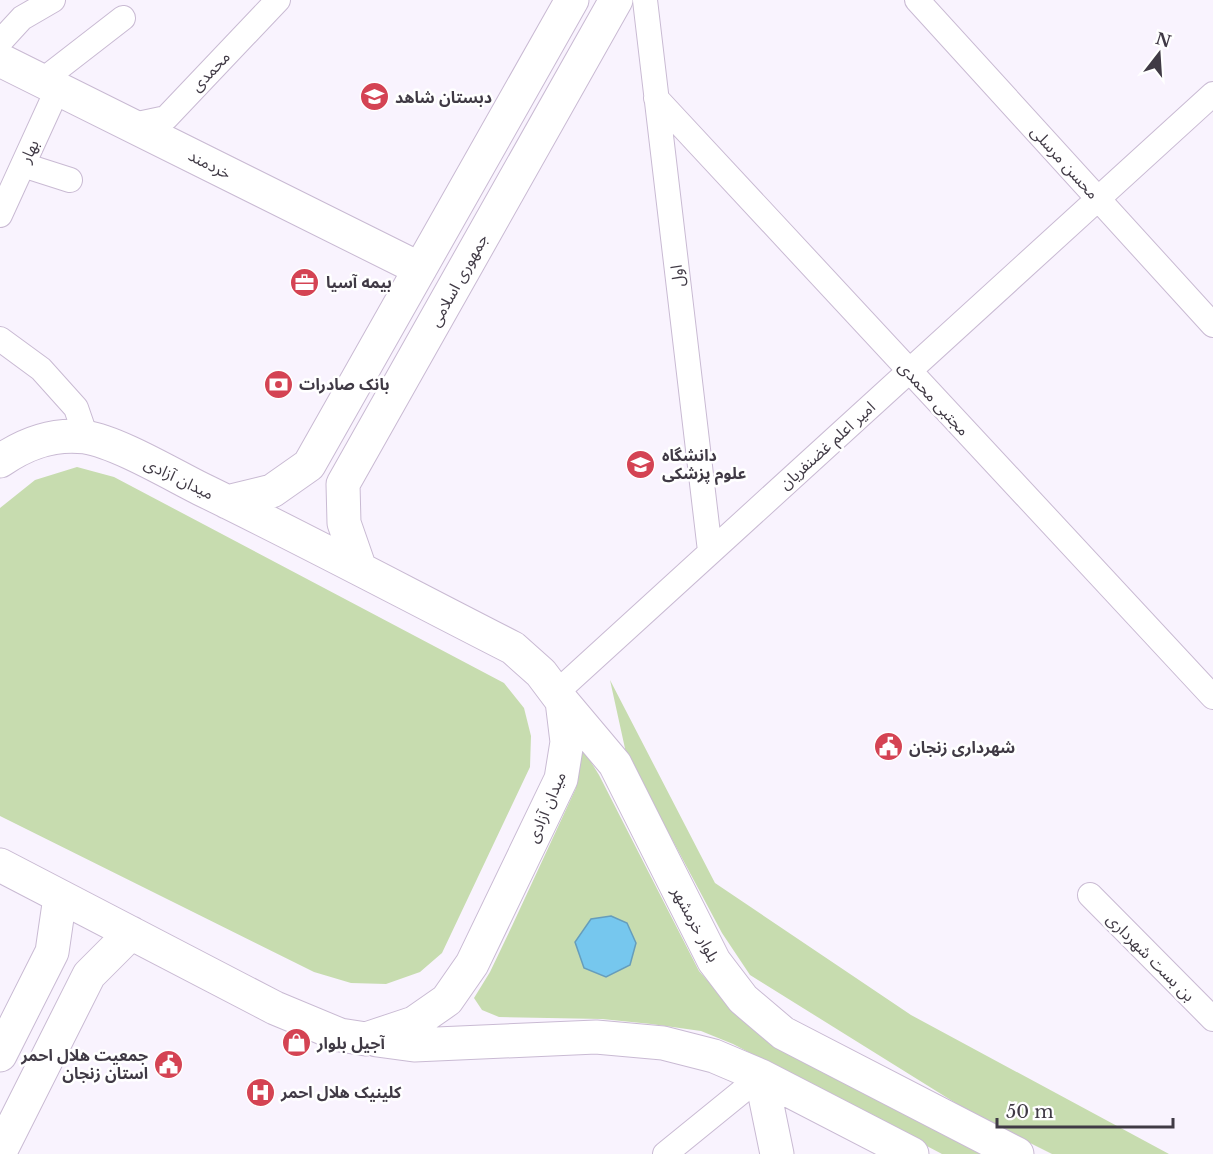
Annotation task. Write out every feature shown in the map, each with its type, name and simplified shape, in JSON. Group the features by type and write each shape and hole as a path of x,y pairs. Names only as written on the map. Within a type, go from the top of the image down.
{"main road":[{"path":"227,502 272,492 309,465 572,0"},
{"name":"جمهوری اسلامی","path":"360,569 344,523 343,484 616,0"},
{"name":"خردمند","path":"0,60 420,269"},
{"path":"0,437 52,437"},
{"name":"میدان آزادی","path":"0,461 19,447 52,437 86,437 118,448 227,502 513,648 541,672 559,697 567,742 561,779 472,964 447,999 414,1023 366,1039 340,1035 275,1008 0,865"},
{"name":"بلوار خرمشهر","path":"559,697 615,764 714,961 743,999 783,1033 1017,1154"},
{"path":"0,1055 52,952 60,897"},
{"path":"0,1152 90,974 131,933"},
{"path":"52,952 67,954 80,961 90,974"},
{"path":"366,1039 414,1045 596,1037 663,1043 714,1056 761,1076 912,1154"},
{"path":"761,1076 777,1154"}],"street":[{"path":"0,42 22,18 53,0"},
{"name":"محمدی","path":"133,125 166,118 278,0"},
{"name":"اول","path":"645,0 710,551"},
{"name":"محسن مرسلی","path":"917,0 1213,325"},
{"path":"51,84 123,18"},
{"name":"بهار","path":"0,215 23,165 51,84"},
{"name":"امیر اعلم غضنفریان","path":"559,697 710,551 1213,94"},
{"name":"مجتبی محمدی","path":"656,98 1213,698"},
{"path":"23,165 70,180"},
{"path":"0,339 42,369 76,408 86,437"},
{"name":"بن بست شهرداری","path":"1090,895 1213,1019"},
{"path":"665,1154 761,1076"}],"green space":[{"path":"77,467 114,477 504,683 524,708 531,736 530,767 442,953 420,972 386,984 351,983 314,972 0,816 0,508 35,480"},
{"path":"610,680 715,883 911,1015 1169,1154 1052,1154 978,1117 750,975 722,933 626,753"},
{"path":"580,744 599,775 699,971 724,999 992,1154 942,1154 733,1044 701,1031 602,1019 499,1017 482,1010 474,998 490,972 576,788"}],"water":[{"path":"611,916 627,923 636,943 630,965 606,977 584,968 575,942 591,919"}],"place":[{"name":"دبستان شاهد","path":"374,97"},
{"name":"بیمه آسیا","path":"305,282"},
{"name":"بانک صادرات","path":"278,384"},
{"name":"دانشگاه علوم پزشکی","path":"641,464"},
{"name":"شهرداری زنجان","path":"888,747"},
{"name":"آجیل بلوار","path":"296,1043"},
{"name":"جمعیت هلال احمر استان زنجان","path":"169,1064"},
{"name":"کلینیک هلال احمر","path":"260,1092"}]}
